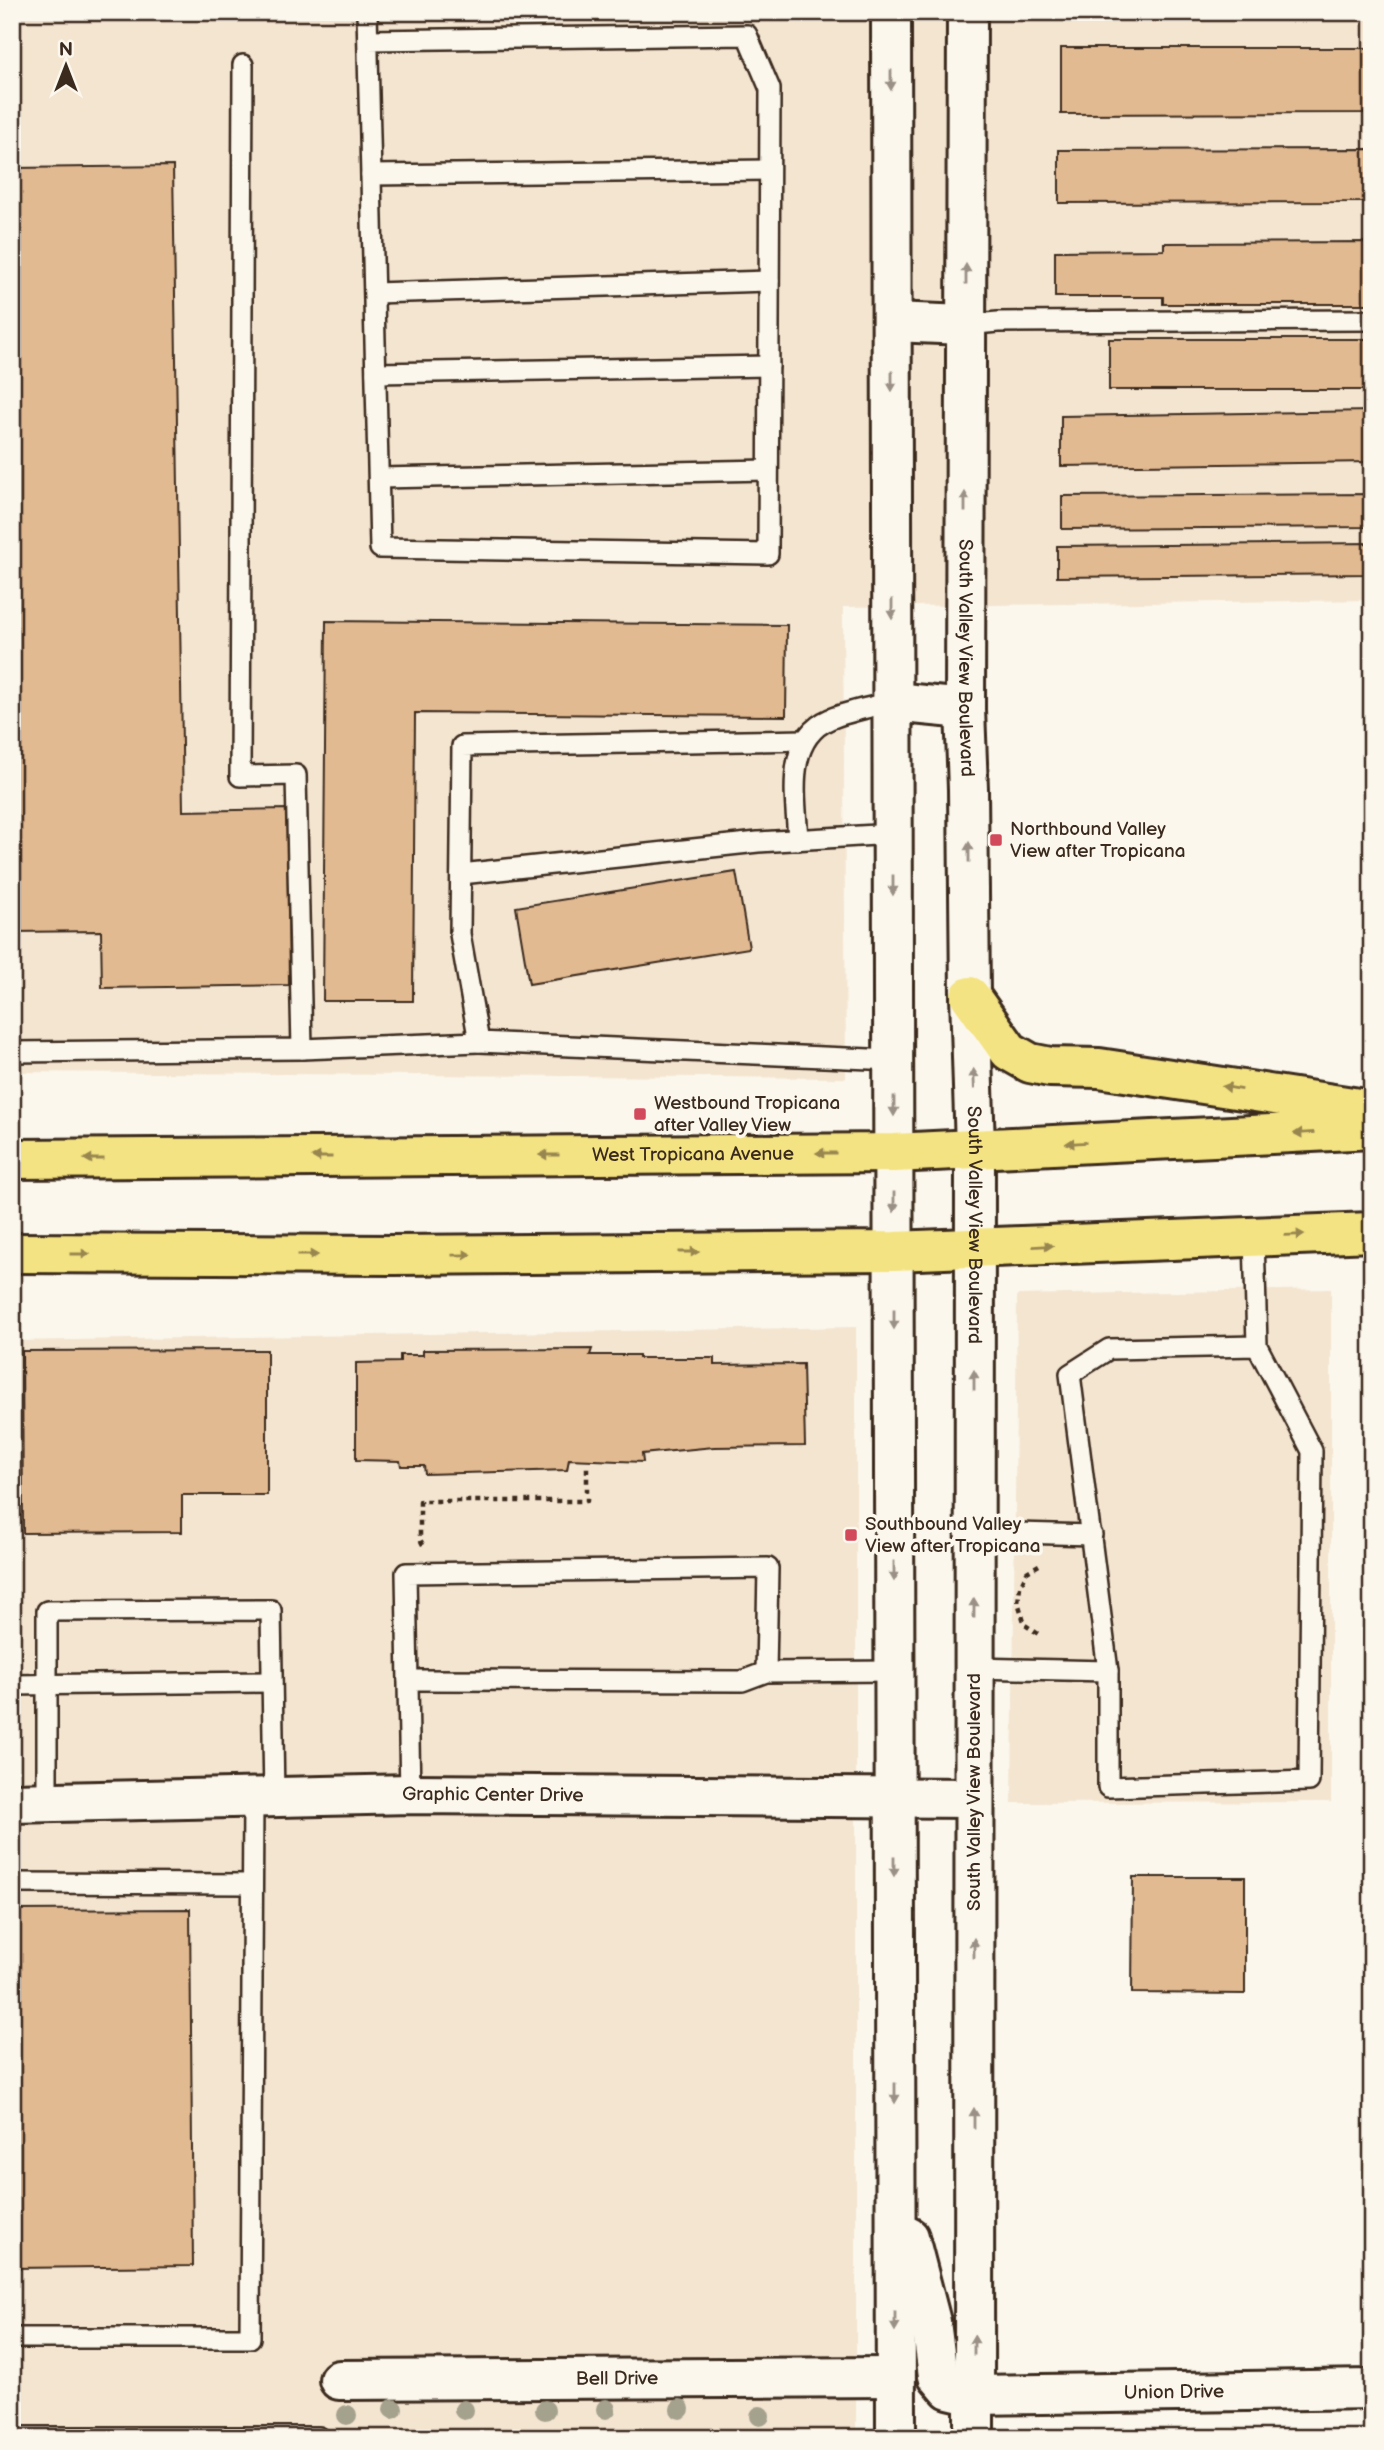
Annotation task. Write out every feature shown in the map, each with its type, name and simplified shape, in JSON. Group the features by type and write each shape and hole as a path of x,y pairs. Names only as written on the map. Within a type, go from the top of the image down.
{"main road":[{"path":"891,12 895,2438"},
{"name":"South Valley View Boulevard","path":"967,12 965,709 975,1147 974,2438"},
{"path":"892,322 965,325"},
{"path":"893,702 965,709"},
{"path":"970,996 1009,1051 1030,1063 1050,1067 1099,1068 1372,1110"},
{"name":"West Tropicana Avenue","path":"12,1159 894,1153 1372,1129"},
{"path":"12,1253 393,1255 894,1251 1372,1232"},
{"name":"Graphic Center Drive","path":"30,1803 410,1794 974,1798"},
{"path":"895,2181 931,2322 938,2376 949,2389 974,2395"},
{"name":"Bell Drive","path":"339,2380 895,2377"},
{"name":"Union Drive","path":"974,2395 1372,2389"}],"lane":[{"path":"368,12 368,40 371,175 380,548 768,554 770,89 747,35 368,40"},
{"path":"243,65 240,776 296,775 302,1049"},
{"path":"371,175 769,170"},
{"path":"374,293 769,281"},
{"path":"965,325 998,322 1372,320"},
{"path":"376,373 769,366"},
{"path":"379,478 768,470"},
{"path":"798,840 798,753 808,733 829,719 893,702"},
{"path":"479,1042 460,934 462,746 805,740"},
{"path":"461,874 758,842 893,834"},
{"path":"12,1052 302,1049 479,1042 893,1060"},
{"path":"1254,1236 1257,1346 1312,1451 1309,1781 1108,1787 1108,1671 1070,1374 1109,1349 1257,1346"},
{"path":"974,1532 1092,1535"},
{"path":"410,1794 406,1573 768,1568 766,1672"},
{"path":"12,2338 250,2337 252,1884 264,1798 272,1682 271,1610 47,1611 47,1685 30,1803"},
{"path":"974,1668 1108,1671"},
{"path":"408,1680 742,1681 766,1672 894,1671"},
{"path":"12,1685 272,1682"},
{"path":"12,1883 252,1884"},
{"path":"13,2437 319,2437"}],"path":[{"path":"420,1501 587,1501 587,1464"},
{"path":"1040,1635 1025,1625 1018,1602 1020,1587 1027,1572 1042,1563"}],"shaded area":[{"path":"12,12 1372,12 1372,600 843,607 846,1078 12,1072"},
{"path":"1331,1289 1331,1802 1012,1803 1017,1295"},
{"path":"856,1327 856,2438 12,2438 12,1341"}],"building":[{"path":"1061,48 1372,48 1372,113 1061,114"},
{"path":"1372,149 1372,202 1059,203 1059,150"},
{"path":"173,166 183,811 287,809 289,985 102,988 101,931 12,932 12,168"},
{"path":"1372,242 1372,304 1163,304 1163,297 1055,297 1055,251 1164,250 1164,243"},
{"path":"1109,339 1372,339 1372,390 1109,390"},
{"path":"1372,411 1372,462 1061,466 1061,416"},
{"path":"1372,494 1372,527 1062,529 1062,496"},
{"path":"1372,543 1372,574 1057,577 1057,546"},
{"path":"326,621 787,625 786,716 415,713 413,1001 323,1001"},
{"path":"736,872 749,948 529,984 516,907"},
{"path":"592,1349 590,1355 714,1358 714,1365 803,1364 805,1446 714,1447 642,1454 643,1462 569,1459 567,1470 425,1474 424,1466 401,1466 400,1461 356,1460 356,1363 400,1362 400,1355 423,1355 423,1350"},
{"path":"267,1350 267,1495 182,1495 182,1532 23,1533 22,1351"},
{"path":"1133,1877 1245,1877 1245,1994 1132,1993"},
{"path":"190,1909 193,2266 12,2268 12,1910"}],"place":[{"name":"Northbound Valley View after Tropicana","path":"996,840"},
{"name":"Westbound Tropicana after Valley View","path":"640,1114"},
{"name":"Southbound Valley View after Tropicana","path":"851,1535"}]}
